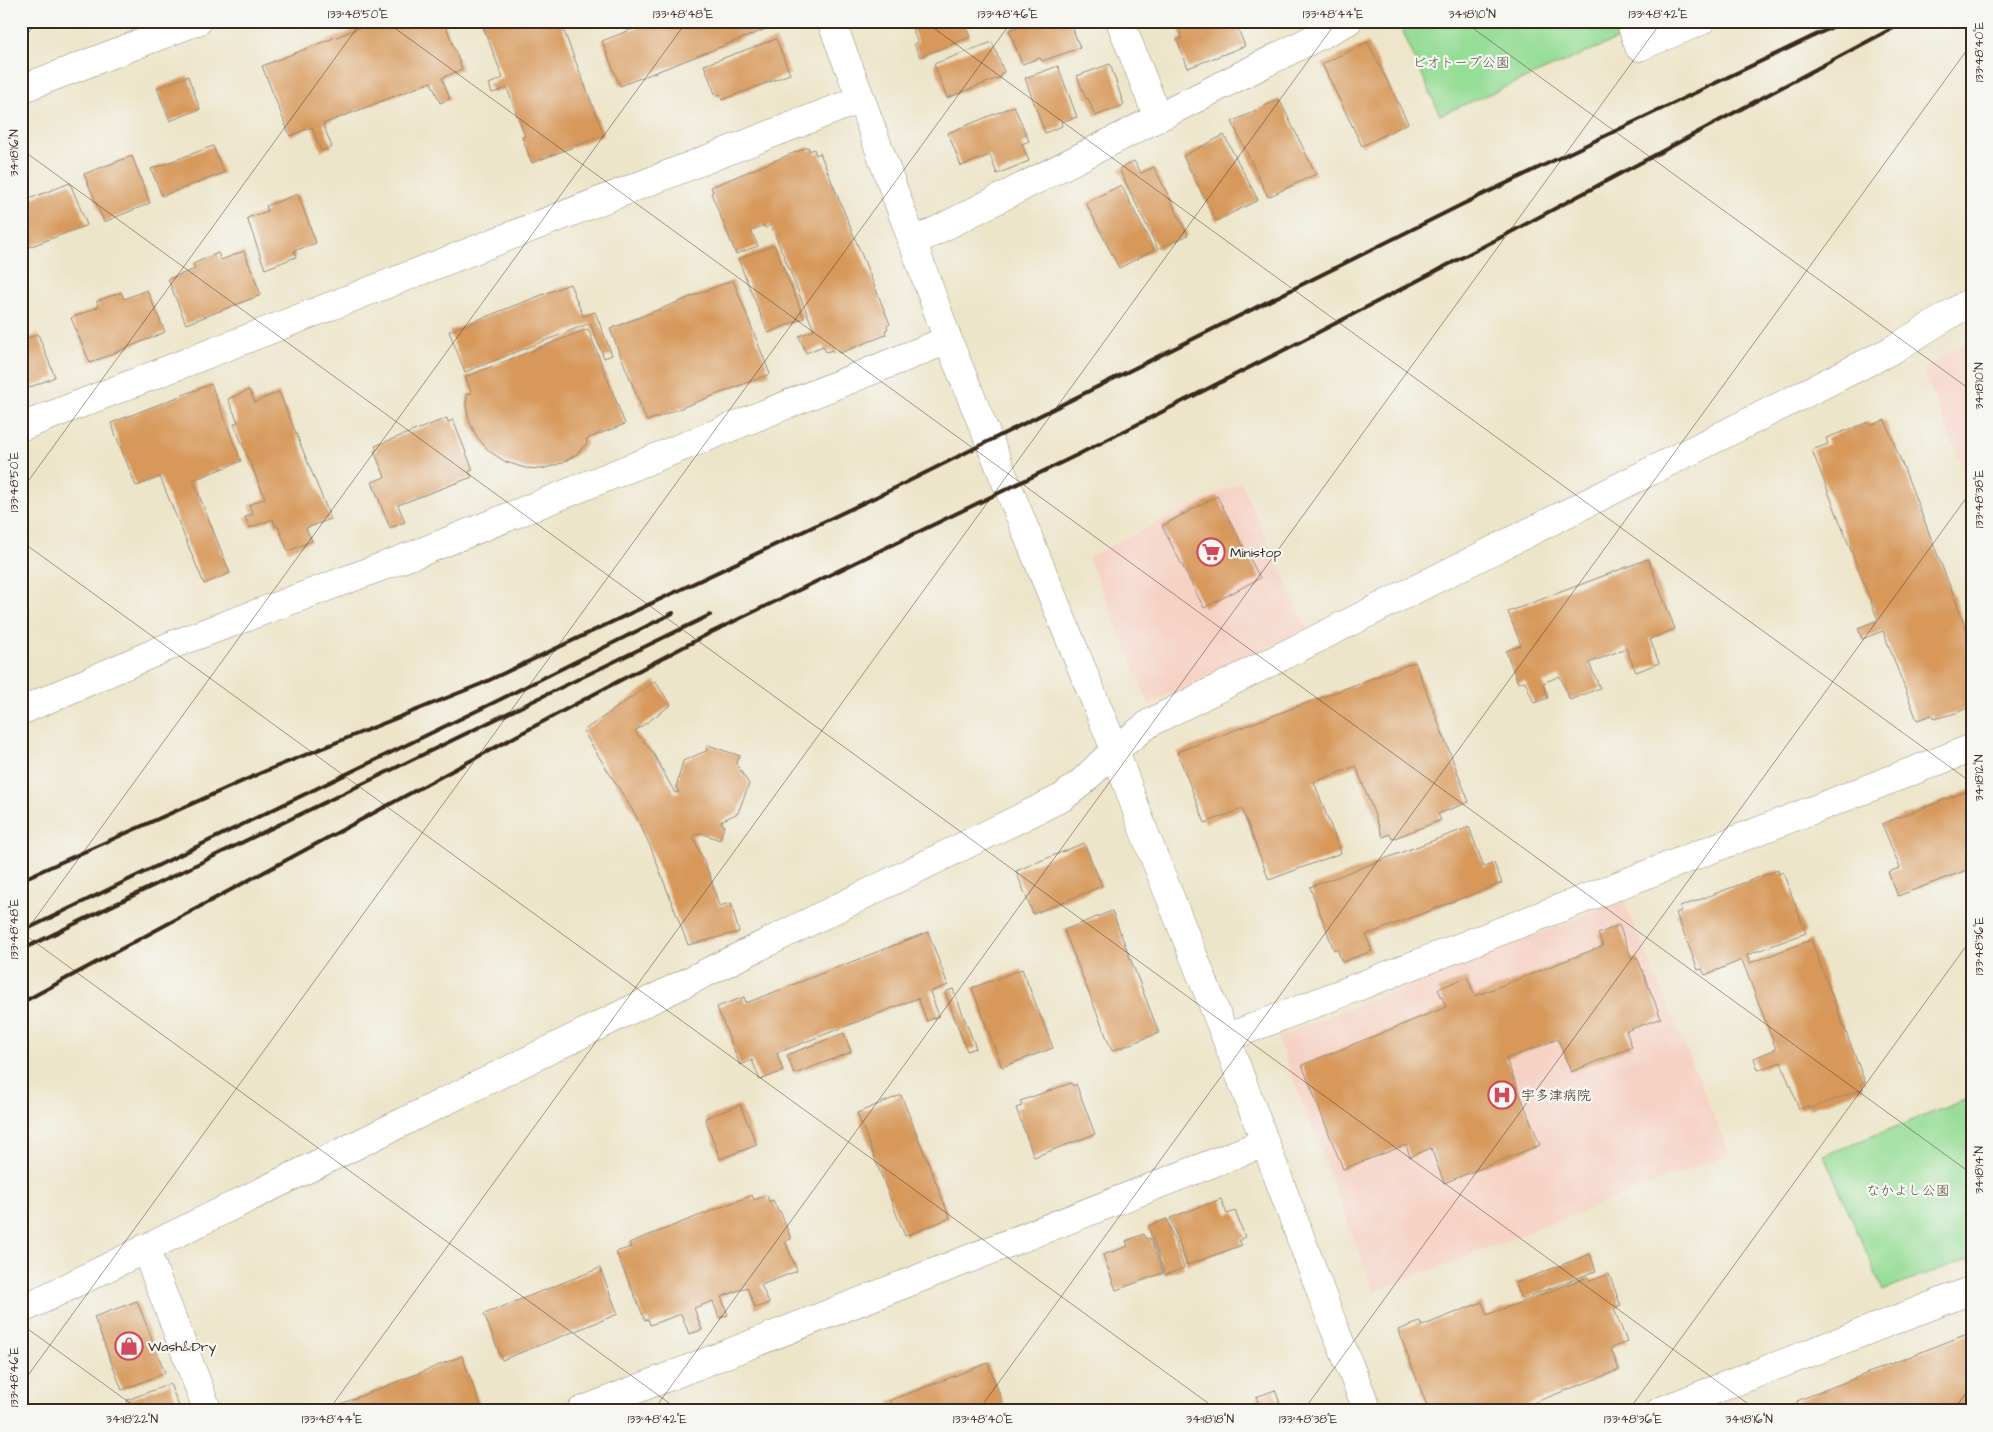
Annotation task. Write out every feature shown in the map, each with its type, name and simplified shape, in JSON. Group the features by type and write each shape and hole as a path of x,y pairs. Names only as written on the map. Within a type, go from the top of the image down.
{"street":[{"path":"21,89 198,21"},
{"path":"831,21 948,340 1115,750 1143,829 1226,1038 1335,1330 1368,1411"},
{"path":"1120,21 1158,118"},
{"path":"912,243 1348,21"},
{"path":"1630,21 1639,47 1701,21"},
{"path":"21,427 861,99"},
{"path":"21,1310 1063,797 1082,782 1115,750 1150,722 1892,350 1972,301"},
{"path":"21,710 172,644 421,552 948,340"},
{"path":"1226,1038 1972,748"},
{"path":"581,1411 1264,1143"},
{"path":"145,1248 208,1411"},
{"path":"1660,1411 1972,1290"}],"shaded area":[{"path":"1972,339 1972,493 1923,369"},
{"path":"1241,482 1307,628 1149,704 1088,557"},
{"name":"宇多津病院","path":"1624,900 1730,1154 1374,1292 1277,1037"}],"green space":[{"name":"ビオトープ公園","path":"1398,21 1611,21 1618,39 1440,115"},
{"name":"なかよし公園","path":"1972,1097 1972,1257 1883,1291 1824,1155"}],"building":[{"path":"377,21 444,21 462,69 442,78 450,99 440,103 431,82 323,124 332,147 321,151 312,127 290,136 262,66"},
{"path":"481,21 560,21 604,135 532,163 522,137 525,136 507,88 492,93 489,84 503,78"},
{"path":"653,21 766,21 769,28 620,86 602,41"},
{"path":"909,21 964,21 970,37 920,57 914,44 918,43"},
{"path":"1034,21 1070,21 1080,48 1042,61 1040,58 1022,64 1009,30"},
{"path":"1176,21 1235,21 1245,46 1188,68 1177,40 1182,38"},
{"path":"776,39 790,74 722,100 720,94 716,96 704,65"},
{"path":"992,42 1004,72 1000,74 1001,77 947,98 934,64"},
{"path":"1368,42 1408,123 1362,146 1322,64"},
{"path":"1110,64 1124,105 1095,116 1077,76"},
{"path":"1058,66 1077,117 1061,122 1062,126 1045,133 1025,78"},
{"path":"188,76 200,109 170,121 157,88"},
{"path":"1279,99 1316,174 1268,197 1232,122"},
{"path":"1014,106 1029,141 1022,144 1029,161 997,174 990,155 961,166 948,133"},
{"path":"1224,135 1258,200 1216,221 1183,156"},
{"path":"213,146 224,173 162,196 151,169"},
{"path":"808,147 810,151 814,149 816,155 820,153 890,324 887,326 888,329 885,330 886,335 840,353 839,350 833,353 832,350 826,352 823,346 806,353 799,336 814,330 771,225 765,228 764,225 751,231 758,246 736,254 711,193 713,192 711,187"},
{"path":"132,156 150,203 104,222 84,174"},
{"path":"1134,161 1141,173 1154,167 1188,235 1158,249 1119,169"},
{"path":"70,183 87,225 21,250 21,202"},
{"path":"1121,185 1154,250 1119,268 1086,203"},
{"path":"298,194 316,243 294,251 296,257 265,269 247,218 268,211 266,206"},
{"path":"774,245 804,318 768,333 738,259"},
{"path":"244,251 261,295 186,324 168,279 195,269 193,264 218,253 221,260"},
{"path":"733,280 770,374 647,421 610,329"},
{"path":"570,284 583,316 595,312 612,355 604,358 590,323 465,372 449,331"},
{"path":"147,290 165,332 90,363 71,318 98,307 97,301 121,292 124,299"},
{"path":"588,329 625,424 586,439 587,443 577,454 562,463 542,469 525,468 506,462 489,451 477,437 470,423 466,406 467,394 472,393 465,377"},
{"path":"38,334 55,377 21,391 21,341"},
{"path":"211,384 241,461 193,480 230,573 204,584 160,477 136,486 111,423"},
{"path":"249,390 255,402 279,392 331,519 306,528 312,541 288,551 278,526 276,527 273,519 250,528 245,517 253,514 249,505 265,498 234,424 238,422 228,399"},
{"path":"447,418 448,422 453,420 473,470 469,471 472,477 398,505 405,522 390,528 372,482 385,477 374,451 377,450 375,446"},
{"path":"1885,420 1972,643 1972,706 1934,719 1932,715 1917,720 1883,631 1862,639 1858,628 1878,620 1812,450 1828,444 1826,438 1869,422 1871,425"},
{"path":"1217,496 1260,578 1204,608 1162,526"},
{"path":"1648,559 1675,629 1650,639 1659,663 1636,672 1626,648 1589,663 1600,688 1570,700 1560,676 1543,683 1548,698 1534,703 1525,681 1518,683 1506,651 1521,645 1508,612"},
{"path":"1415,662 1469,802 1438,814 1441,820 1392,839 1390,834 1383,837 1356,766 1314,782 1341,853 1269,880 1242,809 1205,823 1177,752"},
{"path":"655,681 671,705 635,731 652,751 675,793 679,792 676,787 683,761 706,751 708,745 740,756 736,763 749,784 738,813 721,821 724,826 720,840 701,833 693,836 710,876 719,906 731,903 739,932 688,945 651,848 636,816 583,731"},
{"path":"1972,789 1972,868 1898,896 1888,872 1900,868 1882,824"},
{"path":"1469,827 1484,867 1494,863 1502,883 1366,935 1372,951 1342,962 1337,949 1334,950 1310,887"},
{"path":"1084,843 1102,886 1033,914 1016,871"},
{"path":"1778,870 1779,874 1783,872 1806,933 1747,955 1750,963 1811,940 1865,1082 1861,1083 1863,1089 1809,1109 1808,1106 1799,1109 1781,1062 1758,1070 1754,1058 1776,1049 1742,960 1705,975 1702,969 1698,970 1676,913 1681,911 1680,907"},
{"path":"1112,911 1159,1033 1112,1051 1064,930"},
{"path":"1619,925 1632,959 1637,957 1661,1018 1626,1031 1632,1047 1571,1072 1558,1039 1506,1059 1540,1145 1444,1183 1431,1148 1410,1157 1406,1145 1343,1169 1302,1065 1446,1007 1438,989 1467,977 1475,996 1603,946 1598,934"},
{"path":"928,932 948,985 930,992 939,1016 927,1021 918,998 777,1053 783,1071 760,1080 752,1060 740,1065 717,1007 744,997 746,1003"},
{"path":"1022,969 1053,1048 1002,1067 972,988"},
{"path":"953,989 976,1048 967,1051 945,992"},
{"path":"844,1033 851,1052 794,1074 787,1055"},
{"path":"1071,1083 1073,1086 1076,1084 1095,1134 1034,1157 1016,1108 1022,1106 1020,1101"},
{"path":"901,1095 950,1218 905,1236 857,1113"},
{"path":"740,1105 757,1145 720,1159 705,1118"},
{"path":"752,1195 754,1200 767,1195 769,1202 773,1200 778,1211 780,1211 791,1239 785,1241 797,1271 761,1285 769,1303 755,1308 747,1287 721,1297 728,1315 719,1318 713,1301 694,1308 702,1330 689,1334 681,1314 650,1325 648,1319 645,1320 616,1252 631,1247 629,1243"},
{"path":"1221,1199 1227,1214 1235,1211 1245,1237 1239,1240 1242,1245 1187,1265 1170,1218"},
{"path":"1167,1219 1184,1268 1165,1275 1148,1226"},
{"path":"1144,1234 1146,1239 1150,1238 1163,1273 1116,1290 1103,1255 1128,1246 1126,1241"},
{"path":"1590,1254 1596,1271 1522,1299 1515,1283"},
{"path":"600,1268 618,1314 502,1360 484,1314"},
{"path":"1609,1274 1621,1306 1614,1309 1627,1342 1611,1348 1619,1370 1512,1411 1429,1411 1398,1330 1420,1322 1422,1326 1482,1302 1487,1315 1588,1277 1590,1281"},
{"path":"137,1301 165,1373 122,1390 94,1317"},
{"path":"1972,1332 1972,1411 1801,1411 1797,1401"},
{"path":"462,1356 481,1407 471,1411 323,1411"},
{"path":"988,1363 1006,1411 893,1411 889,1401"},
{"path":"170,1384 181,1411 131,1411 127,1400"},
{"path":"1275,1390 1283,1411 1240,1411 1259,1404 1256,1397"},
{"path":"1796,1404 1798,1411 1778,1411"}],"railway":[{"path":"21,880 263,772 481,684 895,488 1463,204 1845,21"},
{"path":"21,1003 710,633 1077,455 1290,347 1511,232 1906,21"},
{"path":"21,932 497,701 673,613"},
{"path":"21,950 710,615"}],"place":[{"name":"Ministop","path":"1211,552"},
{"name":"宇多津病院","path":"1502,1095"},
{"name":"Wash&Dry","path":"129,1346"}]}
